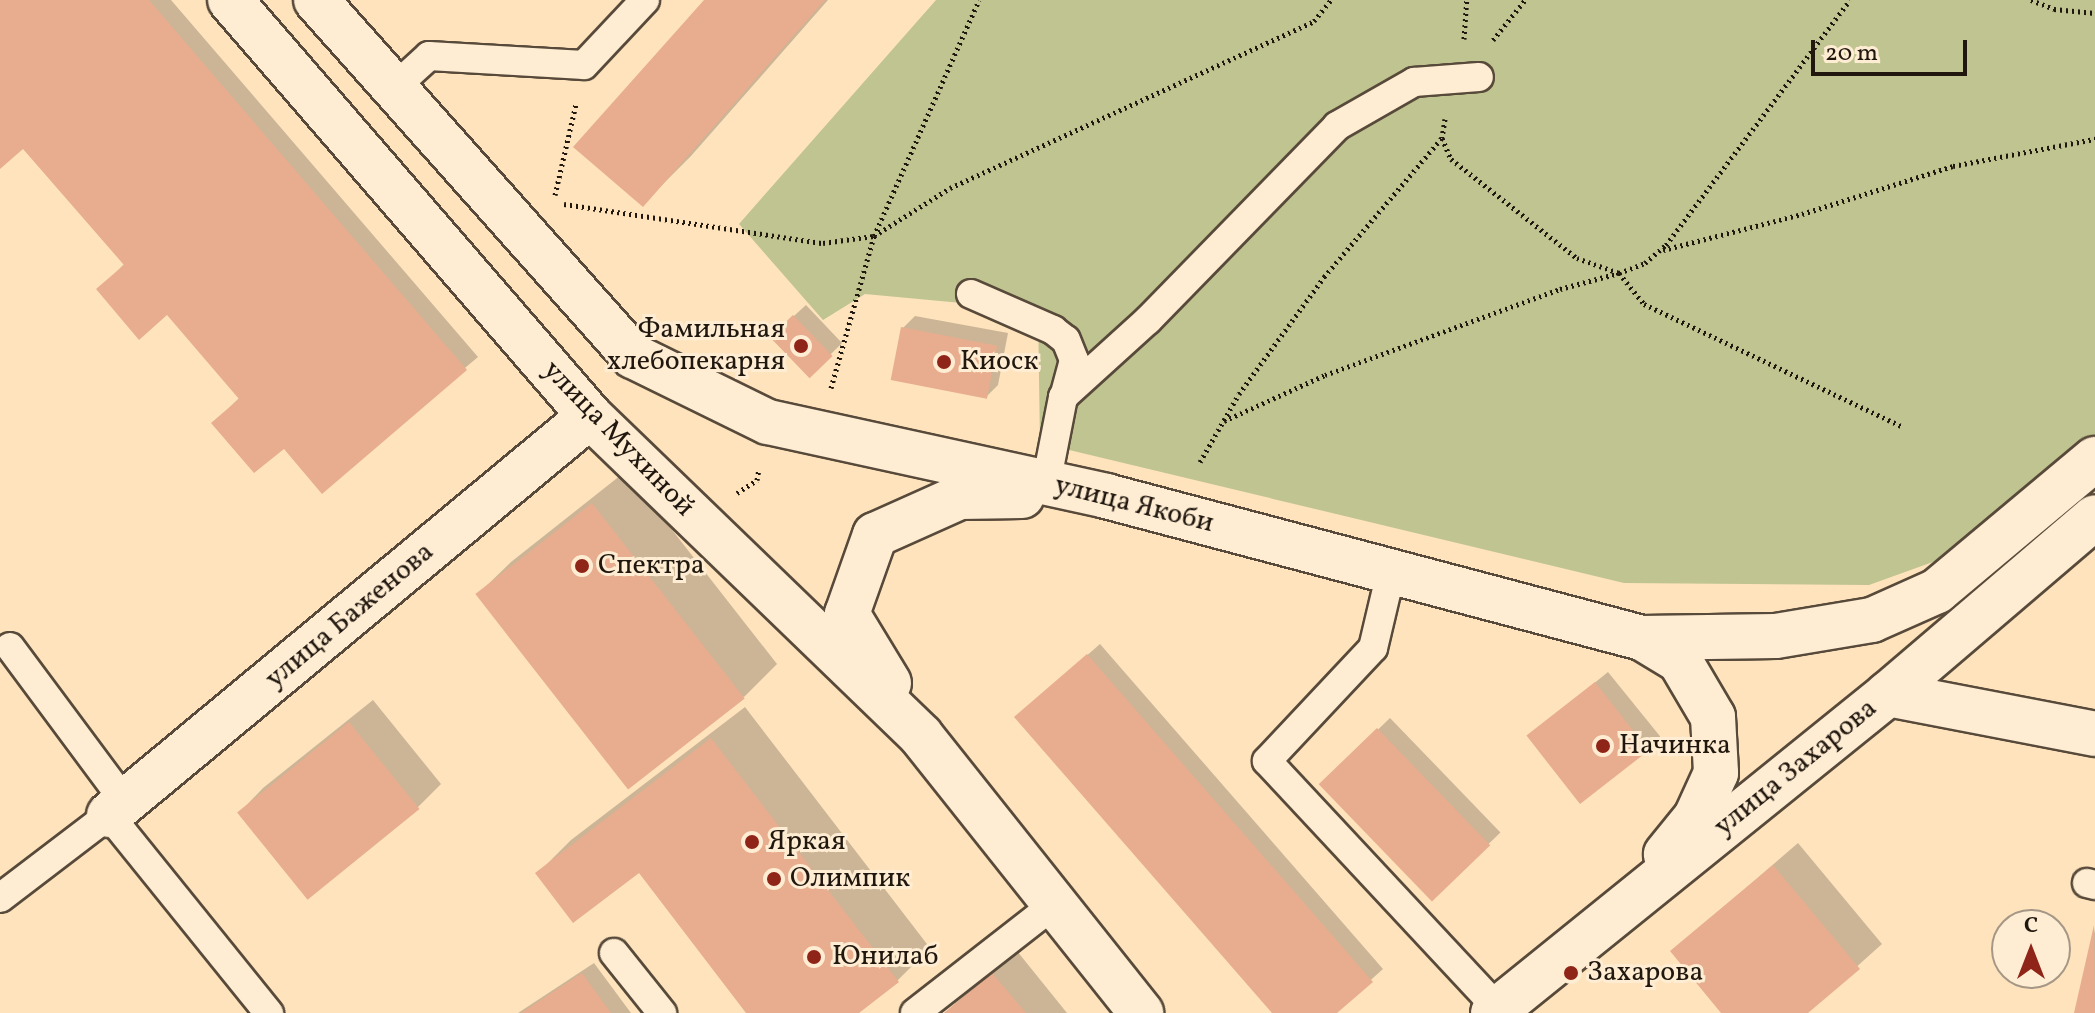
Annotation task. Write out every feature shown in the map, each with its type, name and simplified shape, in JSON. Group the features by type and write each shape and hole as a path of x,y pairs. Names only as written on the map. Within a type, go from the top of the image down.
{"main road":[{"name":"улица Мухиной","path":"230,0 590,416 921,736 1141,1013"},
{"path":"316,0 395,87"},
{"name":"улица Якоби","path":"395,87 633,356 768,422 1106,496 1642,638"},
{"name":"улица Баженова","path":"117,808 590,416"},
{"path":"1642,638 1776,636 1872,620 1937,591 2095,459"},
{"path":"921,736 847,614 875,535 960,497 1106,496"},
{"name":"улица Захарова","path":"1496,1011 1888,694 2095,517"},
{"path":"1622,909 1696,817 1716,773 1713,717 1680,661 1642,638"},
{"path":"1888,694 2095,734"}],"lane":[{"path":"395,87 429,56 584,65 645,0"},
{"path":"1063,397 1148,320 1337,126 1414,82 1479,77"},
{"path":"971,294 1053,330 1066,340 1074,360 1063,397 1046,484"},
{"path":"1391,572 1373,648 1267,761 1496,1011"},
{"path":"10,647 117,808 269,1013"},
{"path":"0,898 117,808"},
{"path":"915,1013 1056,903"},
{"path":"614,953 662,1013"}],"path":[{"path":"831,389 874,236 979,0"},
{"path":"584,65 553,202 823,243 874,236 950,188 1314,21 1331,0"},
{"path":"1224,421 1325,375 1560,289 1645,263 1658,252 1850,0"},
{"path":"2031,0 2054,9 2095,13"},
{"path":"1200,462 1224,421 1324,277 1442,138 1451,159 1577,258 1619,273 1644,304 1903,427"},
{"path":"1658,252 1802,214 1953,166 2095,139"},
{"path":"730,497 757,480 760,465"}],"green space":[{"path":"936,0 2095,0 2095,436 1955,554 1869,585 1624,583 1040,443 1038,310 865,294 823,320 739,224"}],"building":[{"path":"0,0 149,0 467,370 322,494 284,449 254,473 211,423 239,399 167,315 139,340 96,289 124,265 23,149 0,169"},
{"path":"704,0 825,0 643,207 573,147"},
{"name":"Фамильная хлебопекарня","path":"793,315 833,356 810,378 770,337"},
{"name":"Киоск","path":"901,327 997,346 987,399 891,380"},
{"path":"592,503 745,698 628,790 475,594"},
{"path":"1087,654 1373,982 1337,1013 1272,1013 1014,717"},
{"path":"1595,682 1649,751 1580,804 1526,736"},
{"path":"349,722 419,809 308,900 237,813"},
{"path":"1377,728 1490,845 1432,902 1319,784"},
{"path":"711,738 899,982 859,1013 746,1013 639,873 573,923 535,873"},
{"path":"1773,865 1860,969 1808,1013 1721,1013 1670,951"},
{"path":"2094,925 2095,1013 2074,1013"},
{"path":"582,973 611,1013 521,1013"},
{"path":"992,973 1026,1013 944,1013"}],"place":[{"name":"Фамильная хлебопекарня","path":"801,346"},
{"name":"Киоск","path":"944,362"},
{"name":"Спектра","path":"582,566"},
{"name":"Начинка","path":"1603,746"},
{"name":"Яркая","path":"752,842"},
{"name":"Олимпик","path":"774,879"},
{"name":"Юнилаб","path":"814,957"},
{"name":"Захарова","path":"1571,973"}]}
